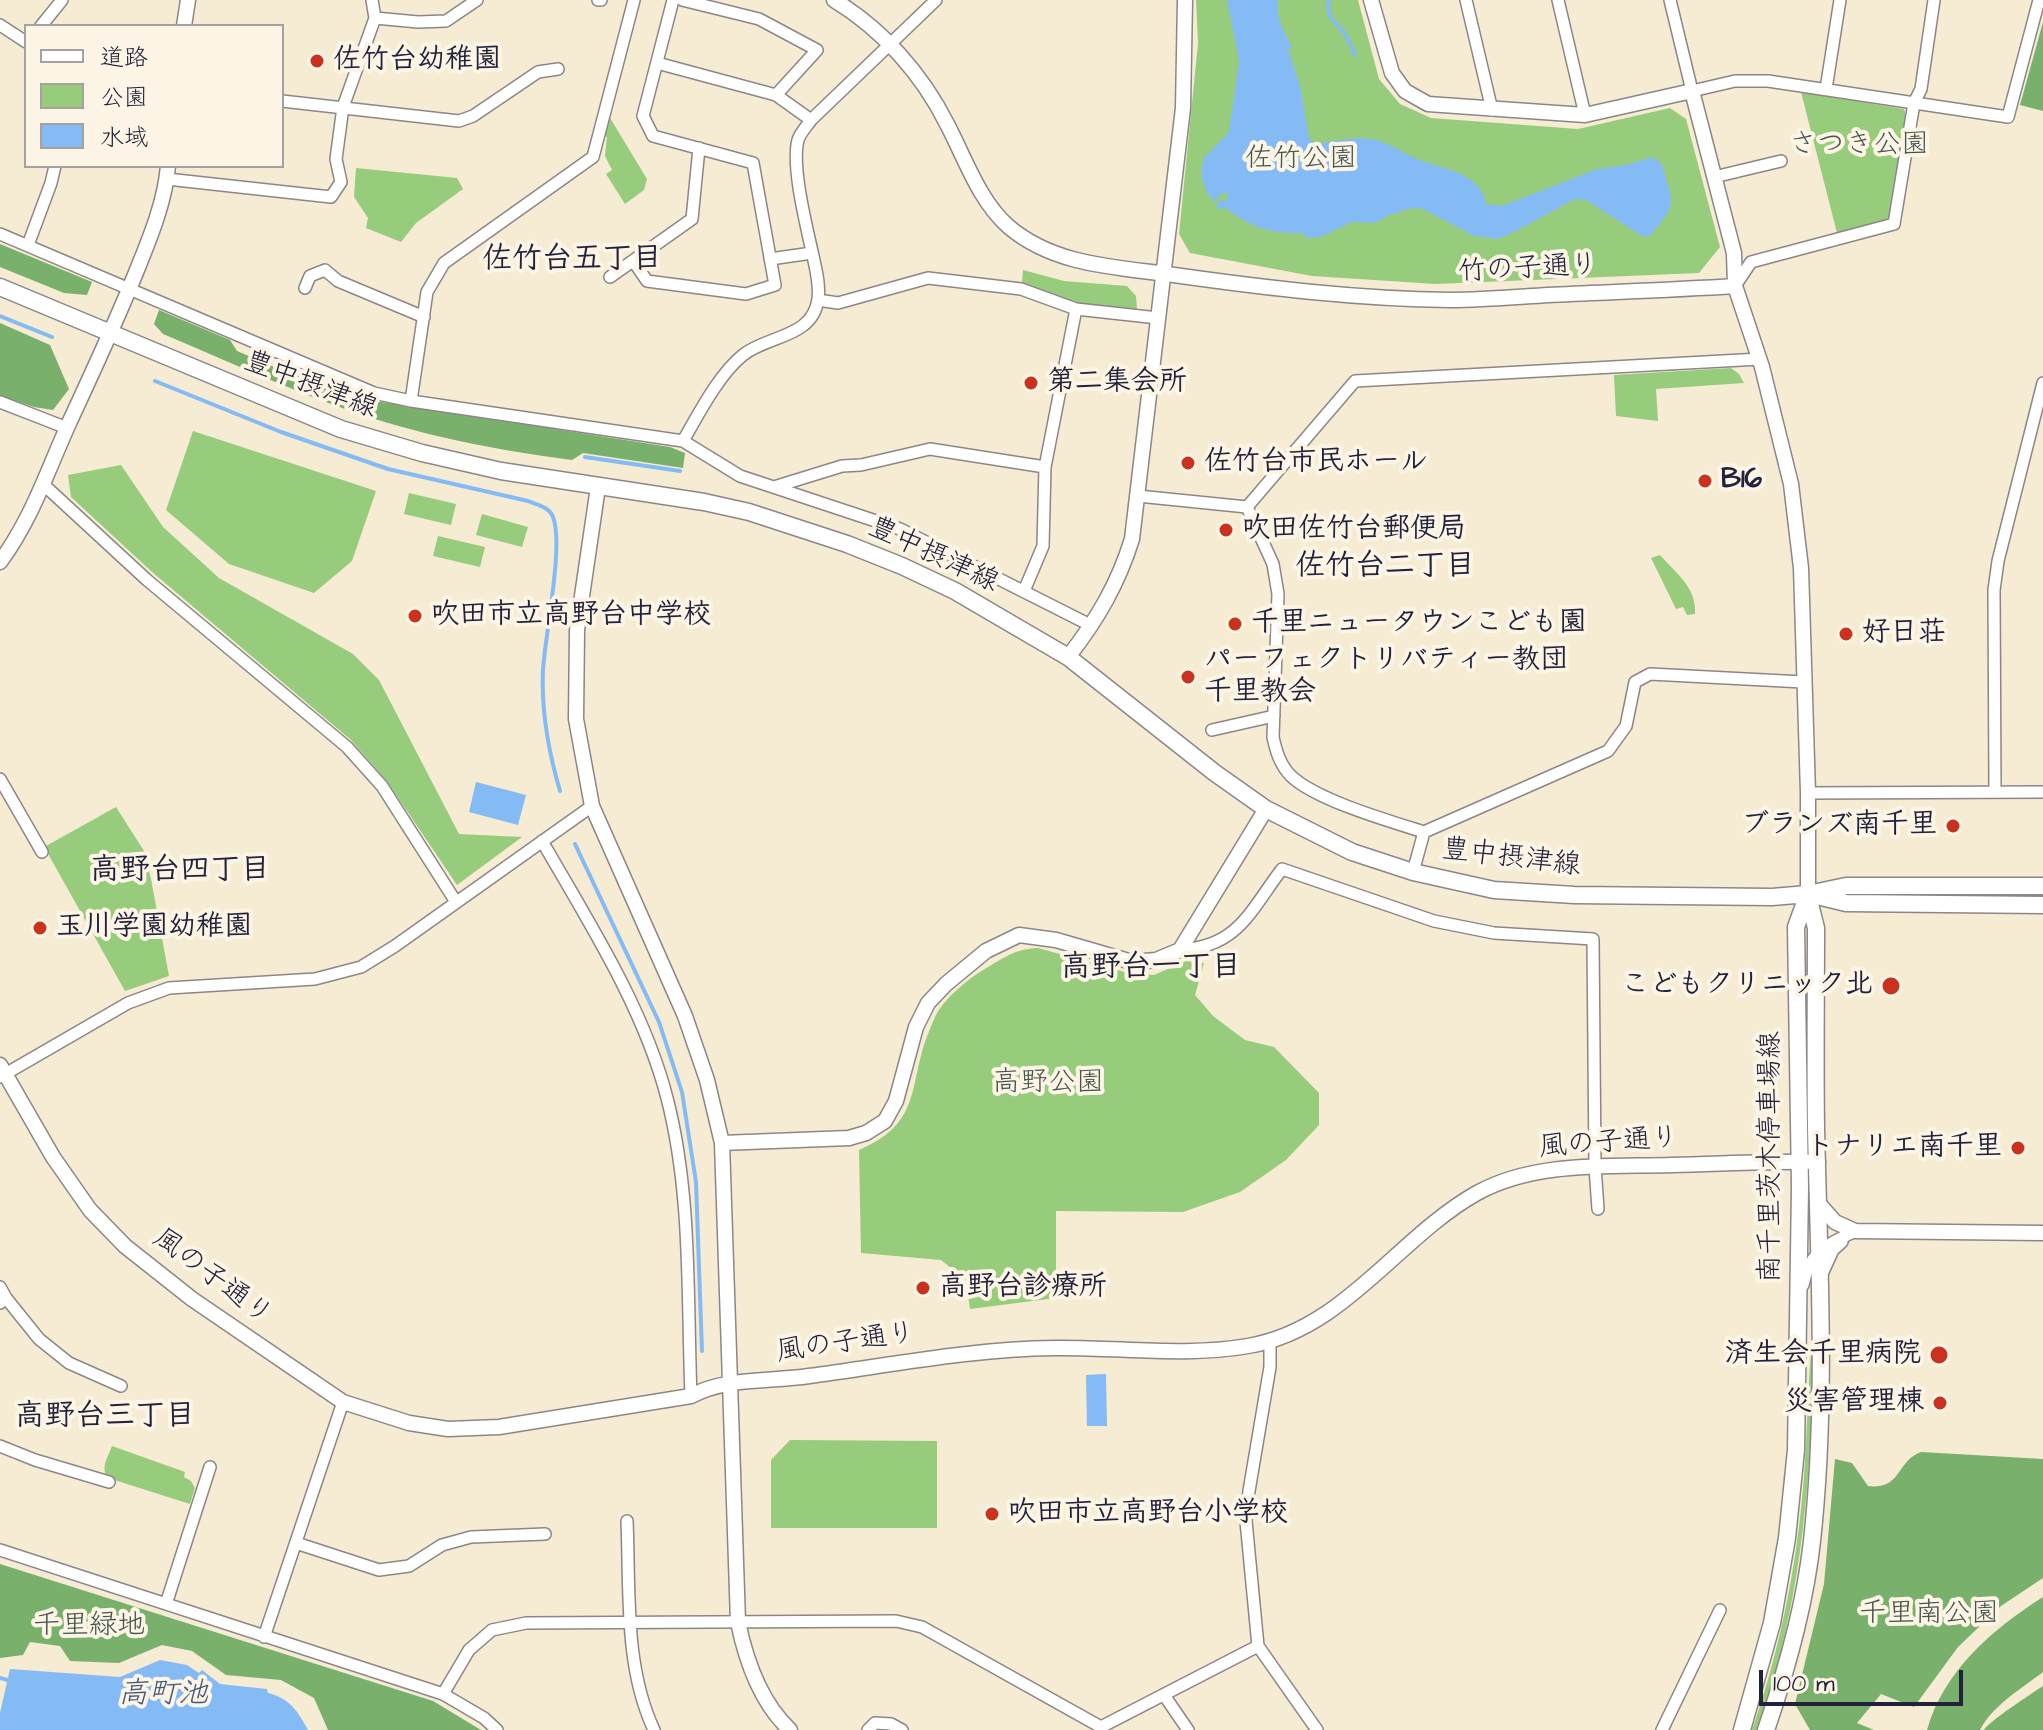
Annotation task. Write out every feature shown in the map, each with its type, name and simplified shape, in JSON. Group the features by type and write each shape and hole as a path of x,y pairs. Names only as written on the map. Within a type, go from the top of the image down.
{"main road":[{"name":"豊中摂津線","path":"0,287 341,429 422,453 501,471 704,502 749,512 847,544 955,591 1068,657 1215,773 1266,809 1352,852 1413,872 1494,890 1574,895 1772,897 1846,886 2043,886"},
{"name":"豊中摂津線","path":"1808,894 1846,903 2043,905"},
{"name":"南千里茨木停車場線","path":"1742,1730 1772,1623 1787,1538 1796,1450 1800,1162 1796,927 1808,894"},
{"name":"南千里茨木停車場線","path":"1766,1730 1800,1611 1812,1543 1820,1432 1822,1275 1816,928 1808,894"}],"street":[{"path":"43,24 62,0"},
{"path":"184,24 188,0"},
{"path":"0,562 15,542 44,485 111,333 154,229 168,173 331,197 341,182 336,159 343,107 375,18 372,0"},
{"path":"375,18 446,21 477,0"},
{"path":"411,401 427,292 444,263 595,162 634,0"},
{"path":"634,262 647,281 746,294 775,285 753,163 653,136 643,116 673,0"},
{"path":"682,0 759,19 817,50 776,95"},
{"name":"竹の子通り","path":"834,0 890,44 921,79 945,119 983,196 1008,226 1048,252 1087,264 1163,274 1325,293 1454,300 1735,286"},
{"path":"683,441 729,370 743,355 792,334 807,323 815,312 818,287 797,168 798,142 811,120 936,0"},
{"path":"1068,657 1092,626 1120,577 1132,539 1183,108 1185,0"},
{"path":"1371,0 1392,73 1405,91 1428,104 1585,115 1735,81 1768,81 2008,117 2039,0"},
{"path":"1466,0 1492,110"},
{"path":"1558,0 1585,115"},
{"path":"1670,0 1734,253 1735,286 1777,419 1791,484 1801,568 1808,894"},
{"path":"1826,89 1840,0"},
{"path":"1735,286 1751,262 1894,224 1914,103 1921,89 1934,0"},
{"path":"0,25 24,41"},
{"path":"657,63 776,95 811,120"},
{"path":"284,101 459,121 473,116 538,72 558,69"},
{"path":"610,277 692,219 699,148"},
{"path":"1714,177 1781,161"},
{"path":"28,245 55,168"},
{"path":"0,234 374,393 683,441 740,476 900,529 1092,626"},
{"path":"770,259 812,253"},
{"path":"305,288 310,276 325,270 338,281 424,317"},
{"path":"818,300 838,303 928,278 1021,289 1076,309 1158,318"},
{"path":"1024,591 1043,546 1045,467 1076,309"},
{"path":"1247,507 1355,381 1760,359"},
{"path":"1995,792 1994,590 1998,561 2043,383"},
{"path":"0,402 67,428"},
{"path":"774,487 842,466 861,465 930,449 1045,467"},
{"path":"44,485 147,580 347,747 382,786 456,902"},
{"path":"598,487 577,630 576,719 592,806 685,1016 707,1080 722,1143 738,1622 745,1657 761,1690 790,1730"},
{"path":"1138,496 1247,507"},
{"path":"1247,507 1273,564 1278,594 1273,737 1278,756 1289,774 1304,786 1370,815 1424,832 1608,751 1626,726 1635,682 1650,674 1803,682"},
{"path":"1212,730 1274,716"},
{"path":"0,779 42,852"},
{"path":"1808,793 2043,792"},
{"path":"2,1072 128,1003 169,988 315,979 361,967 592,806"},
{"path":"1180,950 1266,809"},
{"path":"1413,872 1424,832"},
{"path":"542,841 605,950 647,1039 667,1098 683,1190 691,1396"},
{"path":"722,1143 849,1138 866,1133 885,1121 896,1101 916,1027 928,1003 986,951 1019,935 1056,940 1132,962 1156,960 1180,950 1202,949 1234,933 1282,869 1434,921 1494,933 1593,939 1598,1209"},
{"name":"風の子通り","path":"2,1072 53,1157 90,1210 125,1246 253,1343 343,1402 409,1423 448,1429 499,1427 691,1396 708,1387 730,1383 811,1376 999,1350 1192,1350 1270,1342 1344,1302 1447,1211 1512,1178 1547,1170 1595,1167 1818,1162"},
{"path":"1819,1204 1835,1222 1855,1231 2043,1233"},
{"path":"1799,1308 1810,1260 1821,1249 1855,1231"},
{"path":"1822,1275 1833,1250 1855,1231"},
{"path":"2,1296 39,1339 69,1363 121,1386"},
{"path":"1270,1342 1270,1367 1246,1521 1258,1646 1317,1730"},
{"path":"264,1637 343,1402"},
{"path":"0,1446 109,1482"},
{"path":"166,1604 210,1467"},
{"path":"627,1521 635,1674 645,1711 654,1730"},
{"path":"296,1543 379,1570 409,1566 442,1545 471,1537 545,1534"},
{"path":"0,1550 443,1694 484,1718 497,1730"},
{"path":"1662,1730 1720,1610"},
{"path":"443,1694 469,1650 492,1630 526,1623 896,1621 922,1627 1101,1729 1258,1646"},
{"path":"1164,1695 1188,1730"},
{"path":"868,1730 875,1723 891,1724 902,1730"}],"green space":[{"name":"佐竹公園","path":"1196,0 1358,0 1379,79 1400,104 1431,118 1578,129 1670,108 1686,119 1720,247 1699,273 1436,284 1312,276 1190,253 1179,234 1198,43"},
{"path":"2043,22 2043,111 2020,105"},
{"name":"さつき公園","path":"1801,92 1904,109 1906,115 1890,218 1885,222 1837,233"},
{"path":"607,113 647,179 644,190 625,204 606,174 612,170 605,156 607,137 602,136"},
{"path":"356,168 457,178 463,189 416,223 401,242 366,228 368,218 354,197"},
{"path":"0,244 92,282 87,295 64,293 0,267"},
{"path":"1023,270 1064,281 1127,286 1136,296 1137,309 1082,304 1022,283"},
{"path":"159,310 230,340 237,351 281,370 295,369 369,400 670,447 685,453 683,468 583,453 572,460 514,451 429,434 373,418 299,392 163,334 154,324"},
{"path":"0,323 50,345 69,389 53,410 0,396"},
{"path":"1731,368 1744,383 1656,389 1658,421 1616,416 1614,375"},
{"path":"193,431 376,491 352,561 314,593 229,564 166,510"},
{"path":"121,465 163,527 219,578 353,654 379,680 459,834 522,837 457,885 386,780 351,740 152,572 71,497 68,475"},
{"path":"409,493 456,504 451,525 404,514"},
{"path":"482,514 528,527 522,547 476,535"},
{"path":"438,536 485,547 480,567 433,556"},
{"path":"1660,555 1689,589 1695,614 1687,615 1683,607 1676,609 1651,558"},
{"path":"116,807 144,851 169,976 125,991 46,846"},
{"name":"高野公園","path":"1038,948 1128,973 1154,975 1186,961 1204,963 1195,995 1213,1016 1245,1040 1274,1047 1319,1093 1319,1125 1286,1160 1240,1192 1183,1212 1056,1211 1056,1298 970,1309 966,1280 941,1260 861,1253 859,1150 895,1127 904,1113 911,1099 923,1048 945,1001 969,980 1001,960"},
{"path":"1814,1325 1808,1480 1796,1580 1773,1680 1757,1730 1752,1730 1781,1631 1794,1563 1803,1494"},
{"path":"790,1440 937,1441 937,1528 771,1528 771,1460"},
{"path":"112,1446 185,1472 184,1477 195,1488 190,1504 108,1478 105,1466"},
{"name":"千里南公園","path":"1921,1452 2043,1459 2043,1578 2001,1606 1958,1647 1914,1707 1881,1694 1857,1723 1874,1730 1810,1730 1795,1704 1824,1584 1835,1459 1852,1463 1868,1486 1879,1486 1887,1484 1913,1456"},
{"name":"千里緑地","path":"0,1564 433,1701 481,1730 328,1730 314,1698 281,1680 226,1675 192,1651 162,1645 119,1663 70,1661 60,1646 30,1642 23,1655 0,1658"},
{"path":"2043,1597 2043,1672 2000,1705 1980,1730 1927,1730 1945,1688 1958,1670 1989,1637"},
{"path":"2043,1686 2043,1730 1984,1730 2001,1715"}],"water":[{"path":"1227,0 1278,0 1281,24 1292,46 1288,49 1300,86 1309,138 1315,144 1357,138 1383,142 1417,159 1459,173 1483,193 1486,204 1502,206 1597,169 1652,157 1662,164 1671,196 1666,216 1650,236 1642,236 1586,200 1575,199 1497,239 1474,236 1421,208 1389,215 1375,223 1352,222 1321,237 1305,238 1304,233 1261,228 1224,207 1219,210 1216,205 1221,200 1226,201 1228,196 1222,193 1214,202 1205,189 1201,172 1204,158 1229,132 1239,60"},
{"path":"476,782 526,795 518,825 469,812"},
{"path":"1106,1374 1107,1426 1087,1426 1086,1375"},
{"name":"高町池","path":"160,1660 187,1665 199,1673 202,1670 220,1684 267,1689 268,1693 292,1706 308,1730 0,1730 0,1713 10,1669 120,1677"}],"waterway":[{"path":"1329,0 1331,17 1344,33 1355,55"},
{"path":"0,316 52,337"},
{"path":"155,381 281,432 388,469 528,501 549,511 556,530 556,548 543,670 543,701 549,746 560,791"},
{"path":"585,457 680,471"},
{"path":"575,844 659,1022 682,1092 696,1182 702,1351"},
{"path":"0,1678 8,1680"}],"place":[{"name":"佐竹台幼稚園","path":"317,61"},
{"name":"第二集会所","path":"1031,383"},
{"name":"佐竹台市民ホール","path":"1188,463"},
{"name":"B16","path":"1705,481"},
{"name":"吹田佐竹台郵便局","path":"1226,530"},
{"name":"吹田市立高野台中学校","path":"415,616"},
{"name":"千里ニュータウンこども園","path":"1235,624"},
{"name":"好日荘","path":"1846,634"},
{"name":"パーフェクトリバティー教団 千里教会","path":"1188,677"},
{"name":"ブランズ南千里","path":"1953,826"},
{"name":"玉川学園幼稚園","path":"40,928"},
{"name":"こどもクリニック北","path":"1891,986"},
{"name":"トナリエ南千里","path":"2018,1148"},
{"name":"高野台診療所","path":"923,1288"},
{"name":"済生会千里病院","path":"1939,1355"},
{"name":"災害管理棟","path":"1940,1403"},
{"name":"吹田市立高野台小学校","path":"992,1514"}],"district":[{"name":"佐竹台五丁目","path":"572,261"},
{"name":"佐竹台二丁目","path":"1385,568"},
{"name":"高野台四丁目","path":"180,872"},
{"name":"高野台一丁目","path":"1151,969"},
{"name":"高野台三丁目","path":"105,1418"}]}
